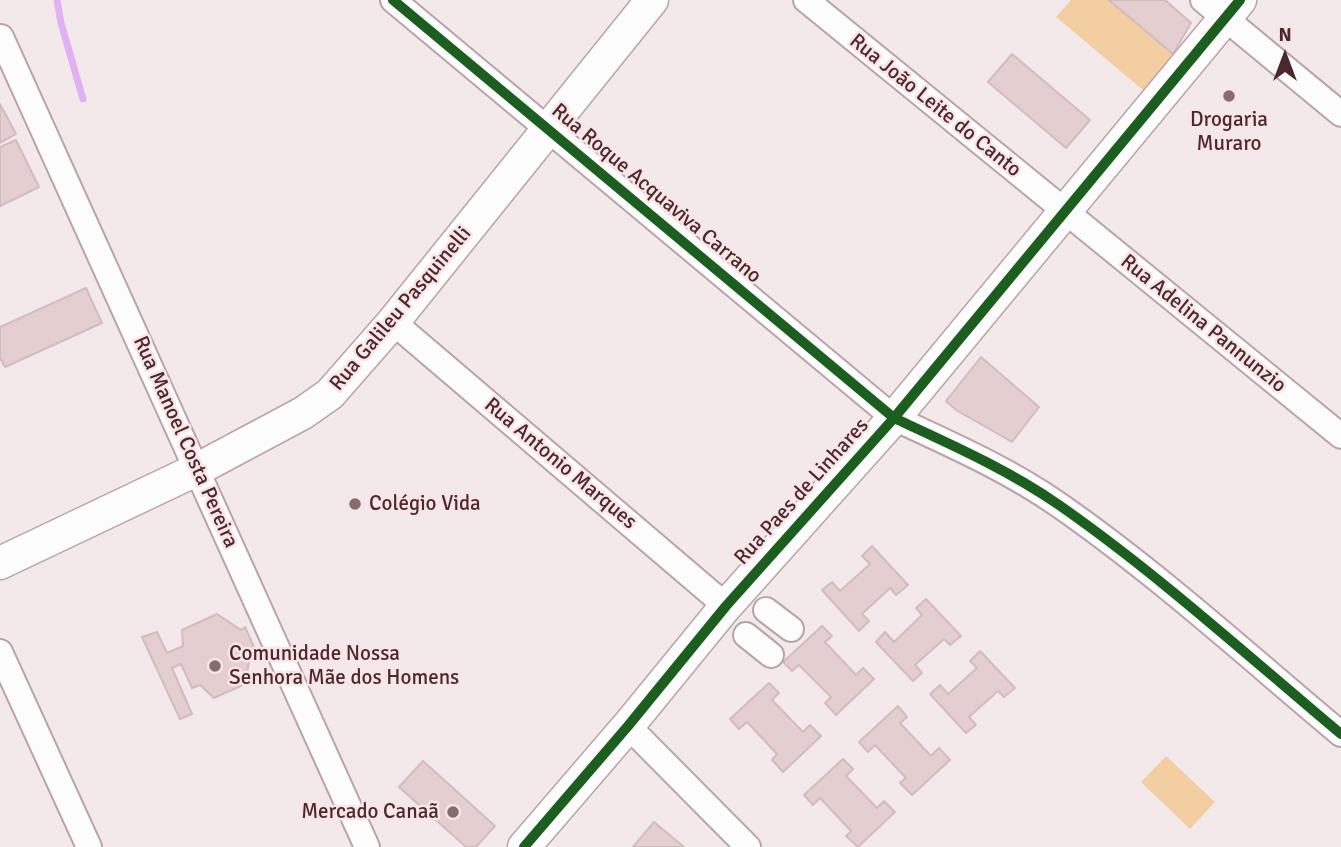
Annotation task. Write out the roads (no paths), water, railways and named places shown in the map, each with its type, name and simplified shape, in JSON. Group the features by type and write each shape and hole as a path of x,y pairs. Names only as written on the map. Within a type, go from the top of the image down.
{"street":[{"name":"Rua Roque Acquaviva Carrano","path":"394,0 894,418 981,460 1058,504 1143,568 1341,734"},
{"name":"Rua Galileu Pasquinelli","path":"0,563 198,469 303,413 330,394 393,322 652,0"},
{"name":"Rua João Leite do Canto","path":"806,0 1065,212"},
{"name":"Rua Paes de Linhares","path":"524,847 726,606 894,418 1065,212 1223,6"},
{"path":"1223,6 1341,114"},
{"name":"Rua Manoel Costa Pereira","path":"1,37 367,847"},
{"name":"Rua Adelina Pannunzio","path":"1065,212 1341,436"},
{"name":"Rua Antonio Marques","path":"393,322 726,606"},
{"path":"766,610 791,629"},
{"path":"746,635 771,655"},
{"path":"0,652 89,847"},
{"path":"628,726 748,847"}],"waterway":[{"path":"57,0 83,99"}],"place":[{"name":"Drogaria Muraro","path":"1229,96"},
{"name":"Colégio Vida","path":"355,504"},
{"name":"Comunidade Nossa Senhora Mãe dos Homens","path":"215,666"},
{"name":"Mercado Canaã","path":"453,812"}]}
